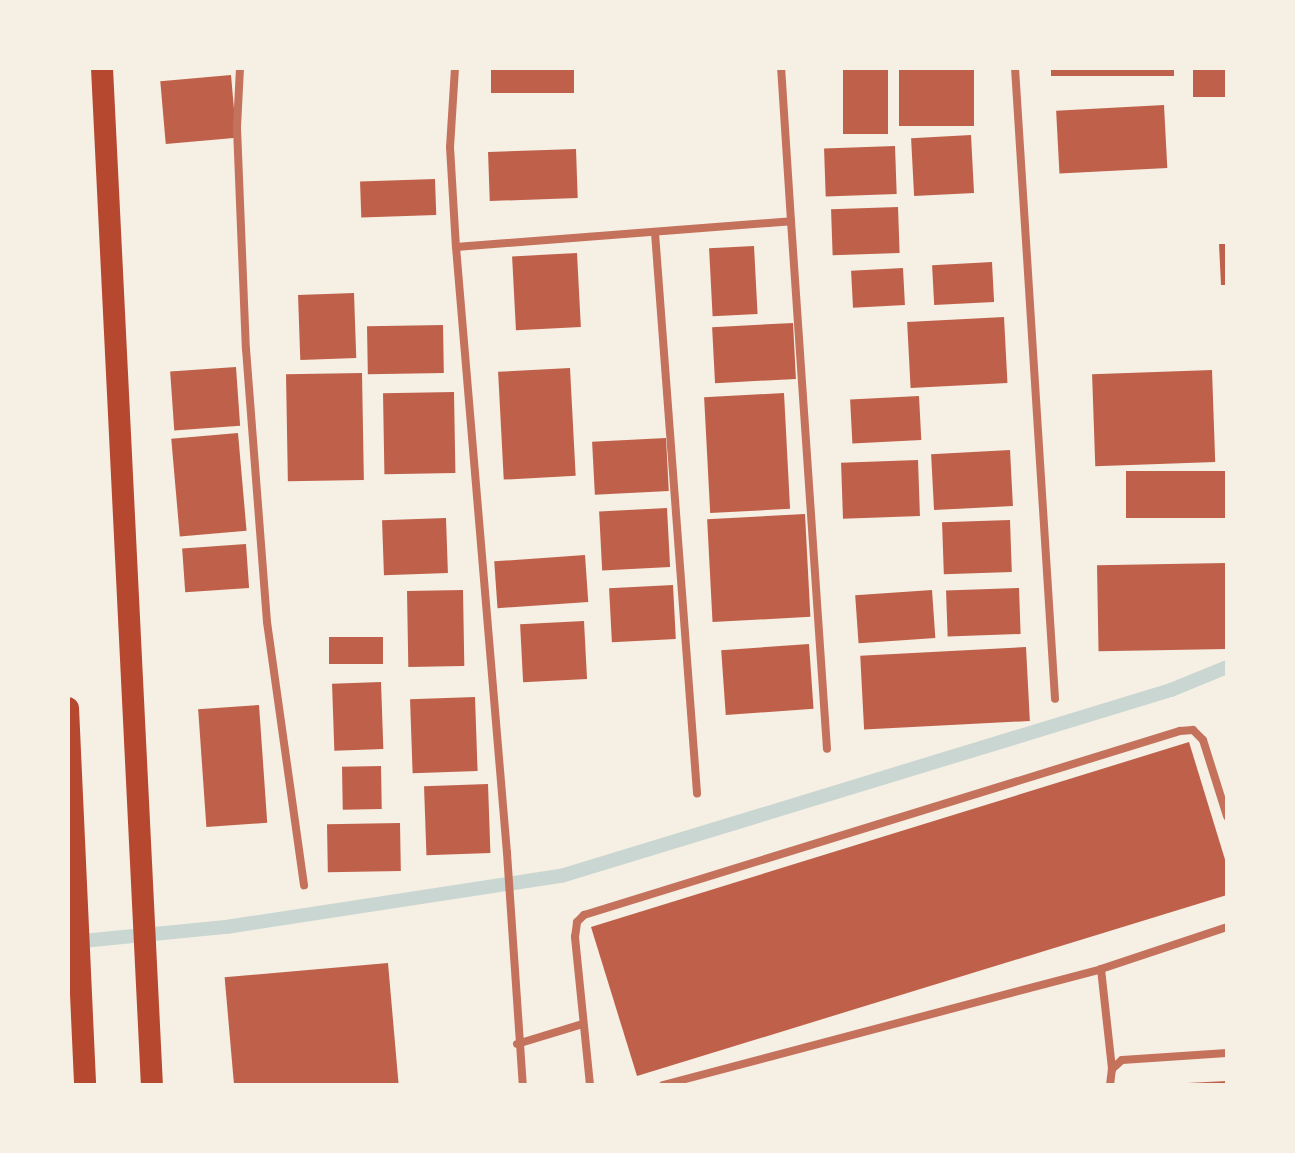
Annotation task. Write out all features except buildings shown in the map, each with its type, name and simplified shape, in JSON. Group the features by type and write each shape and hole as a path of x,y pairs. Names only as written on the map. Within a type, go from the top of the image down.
{"highway":[{"path":"102,68 152,1085"},
{"path":"68,708 85,1085"}],"street":[{"path":"240,68 237,128 252,425 267,622 304,885"},
{"path":"455,68 450,147 456,247 513,926 517,1044 523,1085"},
{"path":"781,68 827,749"},
{"path":"1015,68 1055,699"},
{"path":"456,247 791,221"},
{"path":"655,233 697,793"},
{"path":"590,1085 575,937 577,922 584,915 1180,731 1193,730 1203,740 1227,816"},
{"path":"663,1085 1101,969 1227,927"},
{"path":"1101,969 1112,1069 1110,1085"},
{"path":"517,1044 583,1024"},
{"path":"1112,1069 1122,1060 1227,1053"}],"waterway":[{"path":"72,942 226,927 561,876 1171,690 1227,667"}]}
